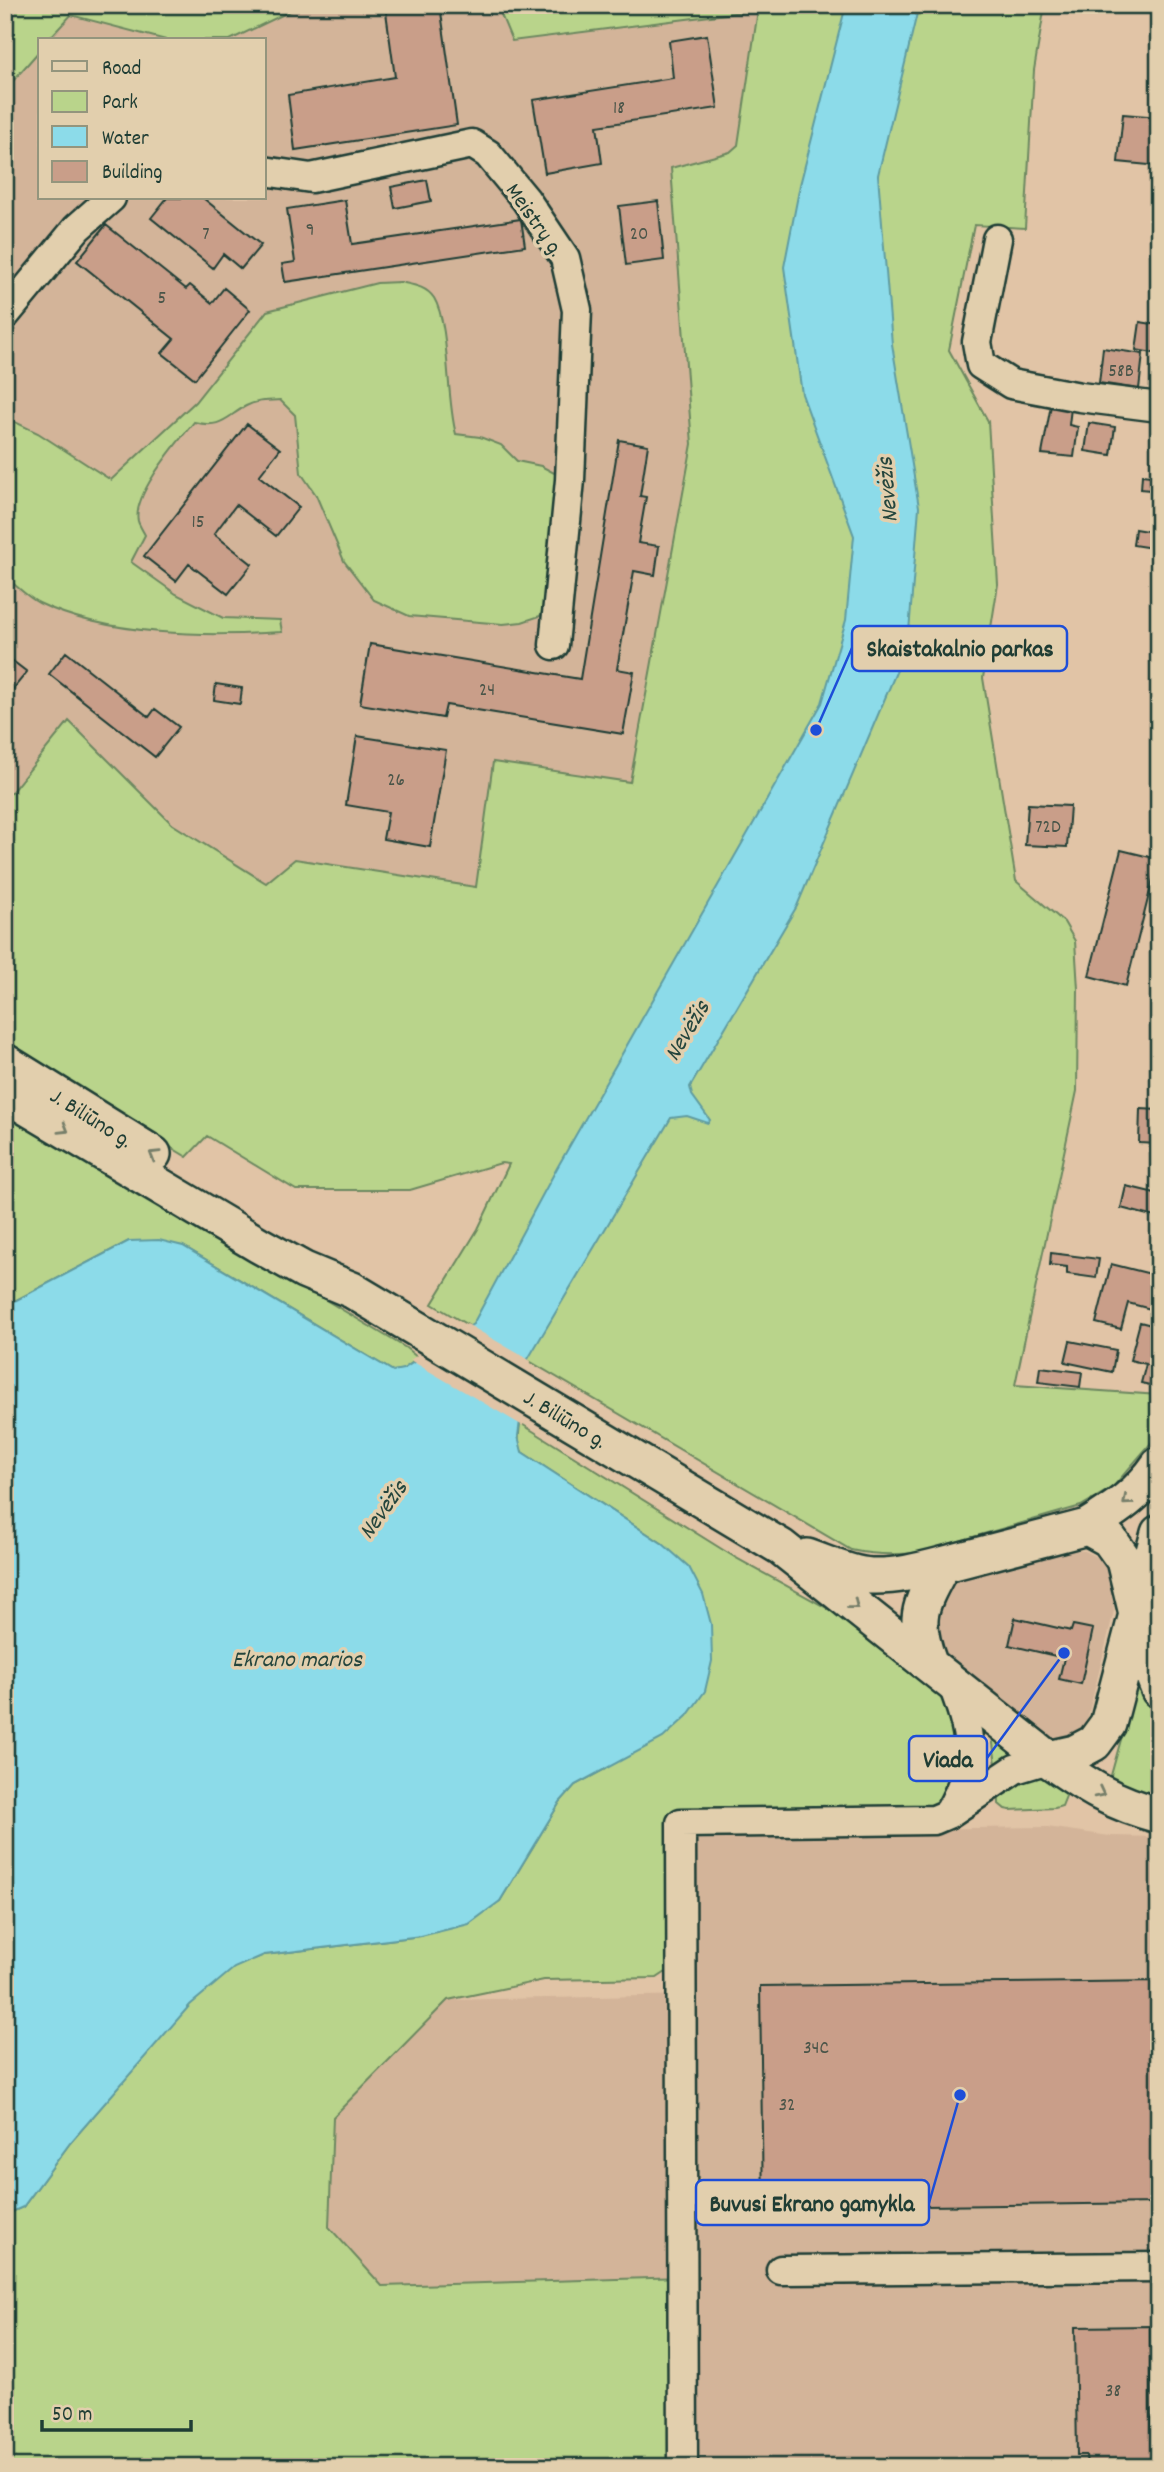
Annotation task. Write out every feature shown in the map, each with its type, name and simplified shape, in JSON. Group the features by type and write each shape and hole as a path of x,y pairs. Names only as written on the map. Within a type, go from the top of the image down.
{"main road":[{"name":"J. Biliūno g.","path":"5,1062 311,1251 352,1290"},
{"name":"J. Biliūno g.","path":"5,1094 258,1245 304,1270 352,1290 781,1547 940,1671"},
{"path":"1159,1465 1146,1485 1118,1509 1087,1527 942,1565 921,1606 918,1624 922,1643 940,1671 1048,1759 1098,1793 1159,1815"},
{"path":"1087,1527 1109,1539 1124,1560 1145,1653 1159,1690"},
{"path":"1048,1759 1075,1753 1094,1743 1108,1724 1159,1532"},
{"name":"J. Biliūno g.","path":"781,1547 839,1569 869,1576 910,1573 942,1565"}],"street":[{"name":"Meistrų g.","path":"266,171 311,177 472,144 488,154 526,200 565,258 577,310 570,480 554,645"},
{"path":"5,315 77,228 109,200"},
{"path":"997,239 977,342 981,365 1011,384 1080,397 1159,407"},
{"path":"940,1671 967,1724 969,1739 968,1764 962,1789 948,1815"},
{"path":"683,2467 681,1823 934,1820 948,1815 1015,1769 1048,1759"},
{"path":"781,2270 1159,2267"}],"shaded area":[{"path":"303,5 497,5 513,41 758,10 738,145 730,152 671,168 692,444 630,782 493,762 477,887 296,859 267,883 172,824 69,722 5,800 5,577 37,601 64,613 99,623 226,636 280,620 223,618 176,594 131,562 145,535 138,520 139,507 151,478 194,422 233,416 247,405 280,400 295,415 301,473 316,495 344,561 541,466 517,461 501,445 480,437 456,434 451,417 442,323 434,298 422,287 400,282 377,283 267,311 195,402 111,480 38,433 5,417 5,90 38,52 38,200 266,200 266,38 234,38"},
{"path":"71,15 158,38 50,38"},
{"path":"1069,1550 1085,1551 1103,1560 1110,1572 1114,1611 1085,1728 1056,1744 935,1653 928,1612 943,1590 962,1579"},
{"path":"1047,1827 1110,1836 1159,1837 1159,2467 683,2467 683,2277 382,2286 329,2227 333,2116 448,2000 691,1995 693,1832"}],"green space":[{"path":"5,5 303,5 234,38 158,38 71,15 50,38 38,38 38,52 5,90"},
{"path":"497,5 1045,5 1034,70 1025,228 974,225 949,350 988,421 998,584 983,678 1016,881 1064,922 1075,941 1078,989 1077,1091 1015,1385 1159,1395 1159,1434 1113,1487 1081,1506 921,1552 886,1554 851,1550 432,1304 478,1229 509,1164 501,1163 410,1190 296,1190 207,1136 187,1157 5,1047 5,800 69,721 172,824 266,883 295,859 476,887 493,762 630,782 692,444 671,168 730,152 738,145 758,10 512,41"},
{"path":"400,282 427,291 434,298 439,310 456,434 480,437 501,445 517,461 541,466 562,477 551,598 540,616 503,624 409,616 374,600 344,561 316,495 301,473 295,415 280,400 250,404 217,423 194,422 158,469 142,497 138,521 145,535 131,562 176,594 223,618 280,620 282,632 191,634 126,628 95,622 39,603 5,577 5,417 38,433 111,480 195,402 267,311 377,283"},
{"path":"5,1108 406,1348 418,1358 403,1370 393,1371 183,1246 129,1241 5,1306"},
{"path":"520,1423 736,1558 847,1619 941,1694 958,1734 950,1793 931,1809 671,1814 672,1968 657,1978 544,1980 448,2000 333,2117 329,2227 382,2286 683,2277 683,2467 338,2467 303,2458 285,2467 5,2467 5,2215 23,2207 70,2143 190,2004 234,1967 264,1955 421,1936 500,1901 560,1802 575,1785 605,1769 663,1544 522,1452 518,1444"},
{"path":"1139,1675 1159,1720 1159,1803 1110,1779"},
{"path":"992,1737 1064,1785 1066,1796 1062,1806 1010,1810 999,1804"}],"water":[{"name":"Ekrano marios","path":"846,5 919,5 878,175 892,344 919,507 908,644 797,906 690,1087 692,1095 710,1120 708,1123 687,1116 671,1118 528,1359 518,1436 522,1452 663,1544 689,1567 703,1594 711,1624 712,1661 705,1691 687,1716 663,1738 575,1785 560,1802 500,1901 469,1924 421,1936 264,1955 234,1968 190,2005 70,2143 23,2207 5,2215 5,1306 129,1241 159,1240 183,1246 393,1371 403,1369 473,1324 557,1168 822,703 846,620 854,536 802,394 784,267 800,185"}],"pier":[{"path":"467,1324 531,1361 523,1426 410,1360"}],"building":[{"path":"385,5 440,5 457,125 295,150 288,95 395,77"},
{"path":"707,35 718,108 597,126 602,163 545,173 533,100 673,78 669,41"},
{"path":"1123,114 1159,117 1159,166 1118,162"},
{"path":"427,180 431,201 395,208 391,187"},
{"path":"165,200 205,200 261,245 241,269 223,254 213,268 151,218"},
{"path":"345,200 352,244 521,219 525,246 285,282 282,264 295,262 287,209"},
{"path":"658,201 664,260 626,265 619,206"},
{"path":"106,225 186,289 190,285 212,303 224,288 250,310 195,379 162,353 174,339 77,261"},
{"path":"1140,322 1159,325 1159,354 1136,350"},
{"path":"1103,348 1143,354 1139,389 1099,383"},
{"path":"1051,405 1071,408 1069,425 1078,427 1074,457 1042,454"},
{"path":"1089,423 1115,427 1111,455 1085,451"},
{"path":"247,424 280,449 259,476 299,507 276,536 236,505 214,534 252,564 228,594 189,564 176,581 144,556"},
{"path":"619,440 648,445 640,496 646,497 638,543 659,546 655,575 634,571 617,669 634,672 623,734 446,705 443,718 360,704 370,644 580,679"},
{"path":"1142,475 1159,477 1159,491 1141,489"},
{"path":"1135,529 1159,533 1159,549 1133,545"},
{"path":"66,652 149,717 155,709 179,727 155,757 49,674"},
{"path":"5,655 27,672 5,699"},
{"path":"216,684 242,688 240,704 214,700"},
{"path":"357,736 446,750 430,847 383,839 388,812 346,805"},
{"path":"1028,804 1070,806 1067,847 1025,845"},
{"path":"1121,850 1158,859 1126,986 1089,976"},
{"path":"1140,1109 1159,1110 1159,1144 1139,1143"},
{"path":"1126,1186 1159,1194 1155,1217 1121,1208"},
{"path":"1051,1253 1099,1259 1096,1278 1067,1274 1067,1267 1050,1265"},
{"path":"1111,1264 1159,1276 1158,1311 1128,1303 1121,1329 1096,1323"},
{"path":"1140,1322 1159,1327 1159,1387 1141,1383 1146,1364 1130,1360"},
{"path":"1070,1341 1116,1350 1112,1372 1065,1362"},
{"path":"1040,1367 1082,1372 1080,1387 1038,1382"},
{"path":"1015,1618 1071,1631 1073,1625 1093,1629 1081,1684 1059,1679 1064,1658 1009,1645"},
{"path":"1159,1981 1159,2203 763,2208 760,1986"},
{"path":"1150,2326 1151,2452 1159,2452 1159,2467 1087,2467 1086,2455 1077,2455 1075,2327"}],"place":[{"name":"Skaistakalnio parkas","path":"816,730"},
{"name":"Viada","path":"1064,1653"},
{"name":"Buvusi Ekrano gamykla","path":"960,2095"}],"water label":[{"name":"Nevėžis","path":"886,490"},
{"name":"Nevėžis","path":"686,1030"},
{"name":"Nevėžis","path":"382,1509"}]}
